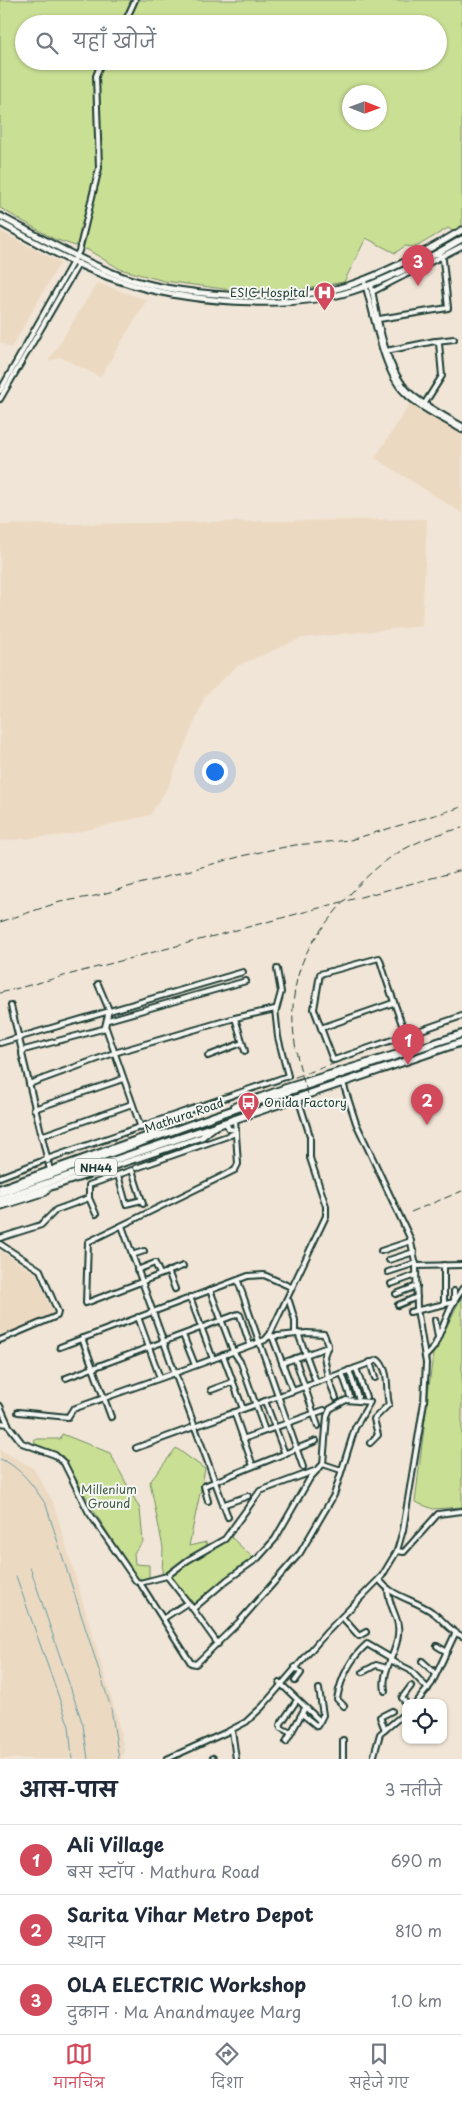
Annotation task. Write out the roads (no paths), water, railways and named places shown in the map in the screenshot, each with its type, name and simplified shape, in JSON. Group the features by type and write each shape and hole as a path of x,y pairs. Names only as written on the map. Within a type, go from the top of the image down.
{"highway":[{"name":"Mathura Road","path":"0,1193 203,1120 462,1034"},
{"name":"Mathura Road","path":"0,1199 462,1042"}],"main road":[{"path":"0,216 119,281 153,290 228,302 294,300 344,293 440,255 462,239"},
{"path":"0,223 116,275 149,284 224,295 290,294 324,290 363,280 435,246 462,230"},
{"name":"Mathura Road","path":"0,1205 202,1136 214,1127"},
{"name":"Mathura Road","path":"0,1188 152,1134 165,1134"}],"street":[{"path":"128,15 135,0"},
{"path":"0,399 78,258 99,168 96,76 98,70"},
{"path":"368,294 440,255 462,246"},
{"path":"377,319 447,310 440,255"},
{"path":"0,391 78,258"},
{"path":"370,277 368,294 377,319"},
{"path":"363,280 372,292 385,351 396,381 404,393 462,430"},
{"path":"385,351 454,339"},
{"path":"425,403 442,376 437,341"},
{"path":"385,351 404,386 412,395 462,426"},
{"path":"411,1051 406,1036 378,958 321,973 314,1006 320,1028 334,1060 406,1036 462,1016"},
{"path":"0,1178 47,1159 200,1108 288,1076 278,1037 276,1010 281,992 277,969"},
{"path":"0,1043 243,972"},
{"path":"108,1020 246,981"},
{"path":"98,984 109,1010 105,1027 141,1128"},
{"path":"320,1028 394,1003"},
{"path":"11,1006 20,1037 34,1109 50,1170"},
{"path":"29,1084 114,1053 236,1018 276,1010"},
{"path":"236,1018 245,1051"},
{"path":"22,1051 105,1027"},
{"path":"208,1056 242,1043"},
{"path":"34,1109 123,1080"},
{"path":"167,1759 246,1722 262,1707 280,1683 379,1579 397,1551 407,1511 423,1417 424,1357 417,1309 416,1265 411,1241 356,1123 343,1083"},
{"path":"293,1390 270,1336 290,1287 327,1212 310,1160 310,1136 298,1098"},
{"path":"41,1136 132,1104"},
{"path":"200,1108 203,1120"},
{"path":"183,1266 86,1303 88,1242 235,1170 238,1164 235,1120"},
{"path":"226,1123 229,1129 236,1132"},
{"path":"136,1168 236,1132"},
{"path":"96,1214 89,1198 89,1185 132,1170 142,1202 126,1204 118,1175"},
{"path":"0,1238 41,1225 56,1210 89,1198"},
{"path":"122,1226 222,1505 228,1517"},
{"path":"381,1251 411,1241"},
{"path":"0,1244 40,1270 58,1314 0,1340"},
{"path":"132,1255 144,1251"},
{"path":"389,1260 414,1252"},
{"path":"137,1270 155,1263 160,1274"},
{"path":"388,1272 416,1265 462,1265"},
{"path":"444,1265 444,1304"},
{"path":"168,1271 174,1289"},
{"path":"391,1284 416,1274"},
{"path":"60,1347 248,1276 259,1275 290,1287"},
{"path":"238,1281 303,1466"},
{"path":"396,1294 417,1286"},
{"path":"424,1357 431,1352 462,1289"},
{"path":"210,1290 234,1352 241,1363 265,1431"},
{"path":"454,1291 454,1302"},
{"path":"190,1297 213,1359"},
{"path":"398,1306 417,1297"},
{"path":"289,1301 297,1333 316,1382"},
{"path":"410,1312 454,1302"},
{"path":"66,1378 239,1314 250,1345"},
{"path":"138,1317 160,1378"},
{"path":"435,1320 438,1338"},
{"path":"23,1404 20,1412 68,1417 73,1410 234,1352 270,1336 297,1333 324,1334 328,1347 324,1356 328,1378 336,1398"},
{"path":"183,1335 194,1366"},
{"path":"82,1338 111,1417"},
{"path":"282,1363 328,1347"},
{"path":"223,1355 243,1409"},
{"path":"295,1358 303,1387 318,1426"},
{"path":"136,1448 378,1360 381,1362 389,1386 387,1396 389,1404 375,1418 378,1435 370,1443"},
{"path":"370,1362 375,1378"},
{"path":"356,1368 366,1398"},
{"path":"349,1370 358,1397"},
{"path":"342,1373 350,1396"},
{"path":"211,1390 233,1382"},
{"path":"0,1406 8,1424 18,1439 27,1446 61,1458 88,1511 136,1581 140,1583 194,1665 218,1644 300,1554 326,1512 334,1495 355,1428 370,1405 369,1402 346,1400 330,1408 327,1416 323,1464 310,1478 288,1519 265,1551 193,1609"},
{"path":"265,1401 285,1454"},
{"path":"243,1439 324,1410"},
{"path":"234,1412 253,1466"},
{"path":"0,1423 8,1424"},
{"path":"208,1501 204,1487 316,1441"},
{"path":"323,1464 341,1470"},
{"path":"140,1583 167,1576 188,1560 225,1539 260,1491 317,1470"},
{"path":"222,1505 248,1496"},
{"path":"397,1551 404,1552 438,1514 462,1511"},
{"path":"167,1576 218,1644"},
{"path":"379,1579 388,1590 430,1610 455,1634 462,1636"},
{"path":"385,1691 383,1679 399,1629 388,1598 388,1590"},
{"path":"164,1618 187,1604"},
{"path":"342,1617 359,1636 366,1632"},
{"path":"419,1699 428,1689 455,1634"},
{"path":"344,1706 337,1699 344,1676 354,1657 367,1644 410,1670 428,1689"},
{"path":"437,1646 447,1652"},
{"path":"422,1661 436,1674"},
{"path":"363,1672 376,1665 386,1668"},
{"path":"295,1668 301,1673 295,1681"},
{"path":"280,1683 320,1721"},
{"path":"403,1699 411,1686"},
{"path":"302,1714 316,1726 320,1721 323,1714 319,1689"},
{"path":"291,1733 280,1725 298,1700"},
{"path":"286,1742 306,1708"},
{"path":"386,1730 380,1717 392,1711"},
{"path":"373,1759 379,1736 402,1716"},
{"path":"232,1730 236,1759"},
{"path":"343,1740 343,1759"},
{"path":"178,1754 180,1759"}],"waterway":[{"path":"0,1459 20,1472 46,1505 111,1708 119,1759"},
{"path":"30,1567 83,1725 88,1759"},
{"path":"16,1576 69,1726 72,1759"}],"railway":[{"path":"0,922 60,902 95,896 246,855 295,845 350,840 462,807"},
{"path":"312,1105 296,1050 293,1012 294,993 298,975 313,941 345,900 383,863 411,846 443,833 462,828"},
{"path":"0,993 462,870"},
{"path":"0,1180 462,1019"},
{"path":"411,1212 462,1191"}],"place":[{"name":"OLA ELECTRIC Workshop","path":"418,286"},
{"name":"ESIC Hospital","path":"325,311"},
{"name":"Ali Village","path":"408,1065"},
{"name":"Onida Factory","path":"248,1121"},
{"name":"Sarita Vihar Metro Depot","path":"427,1125"}],"park label":[{"name":"Millenium Ground","path":"109,1496"}]}
